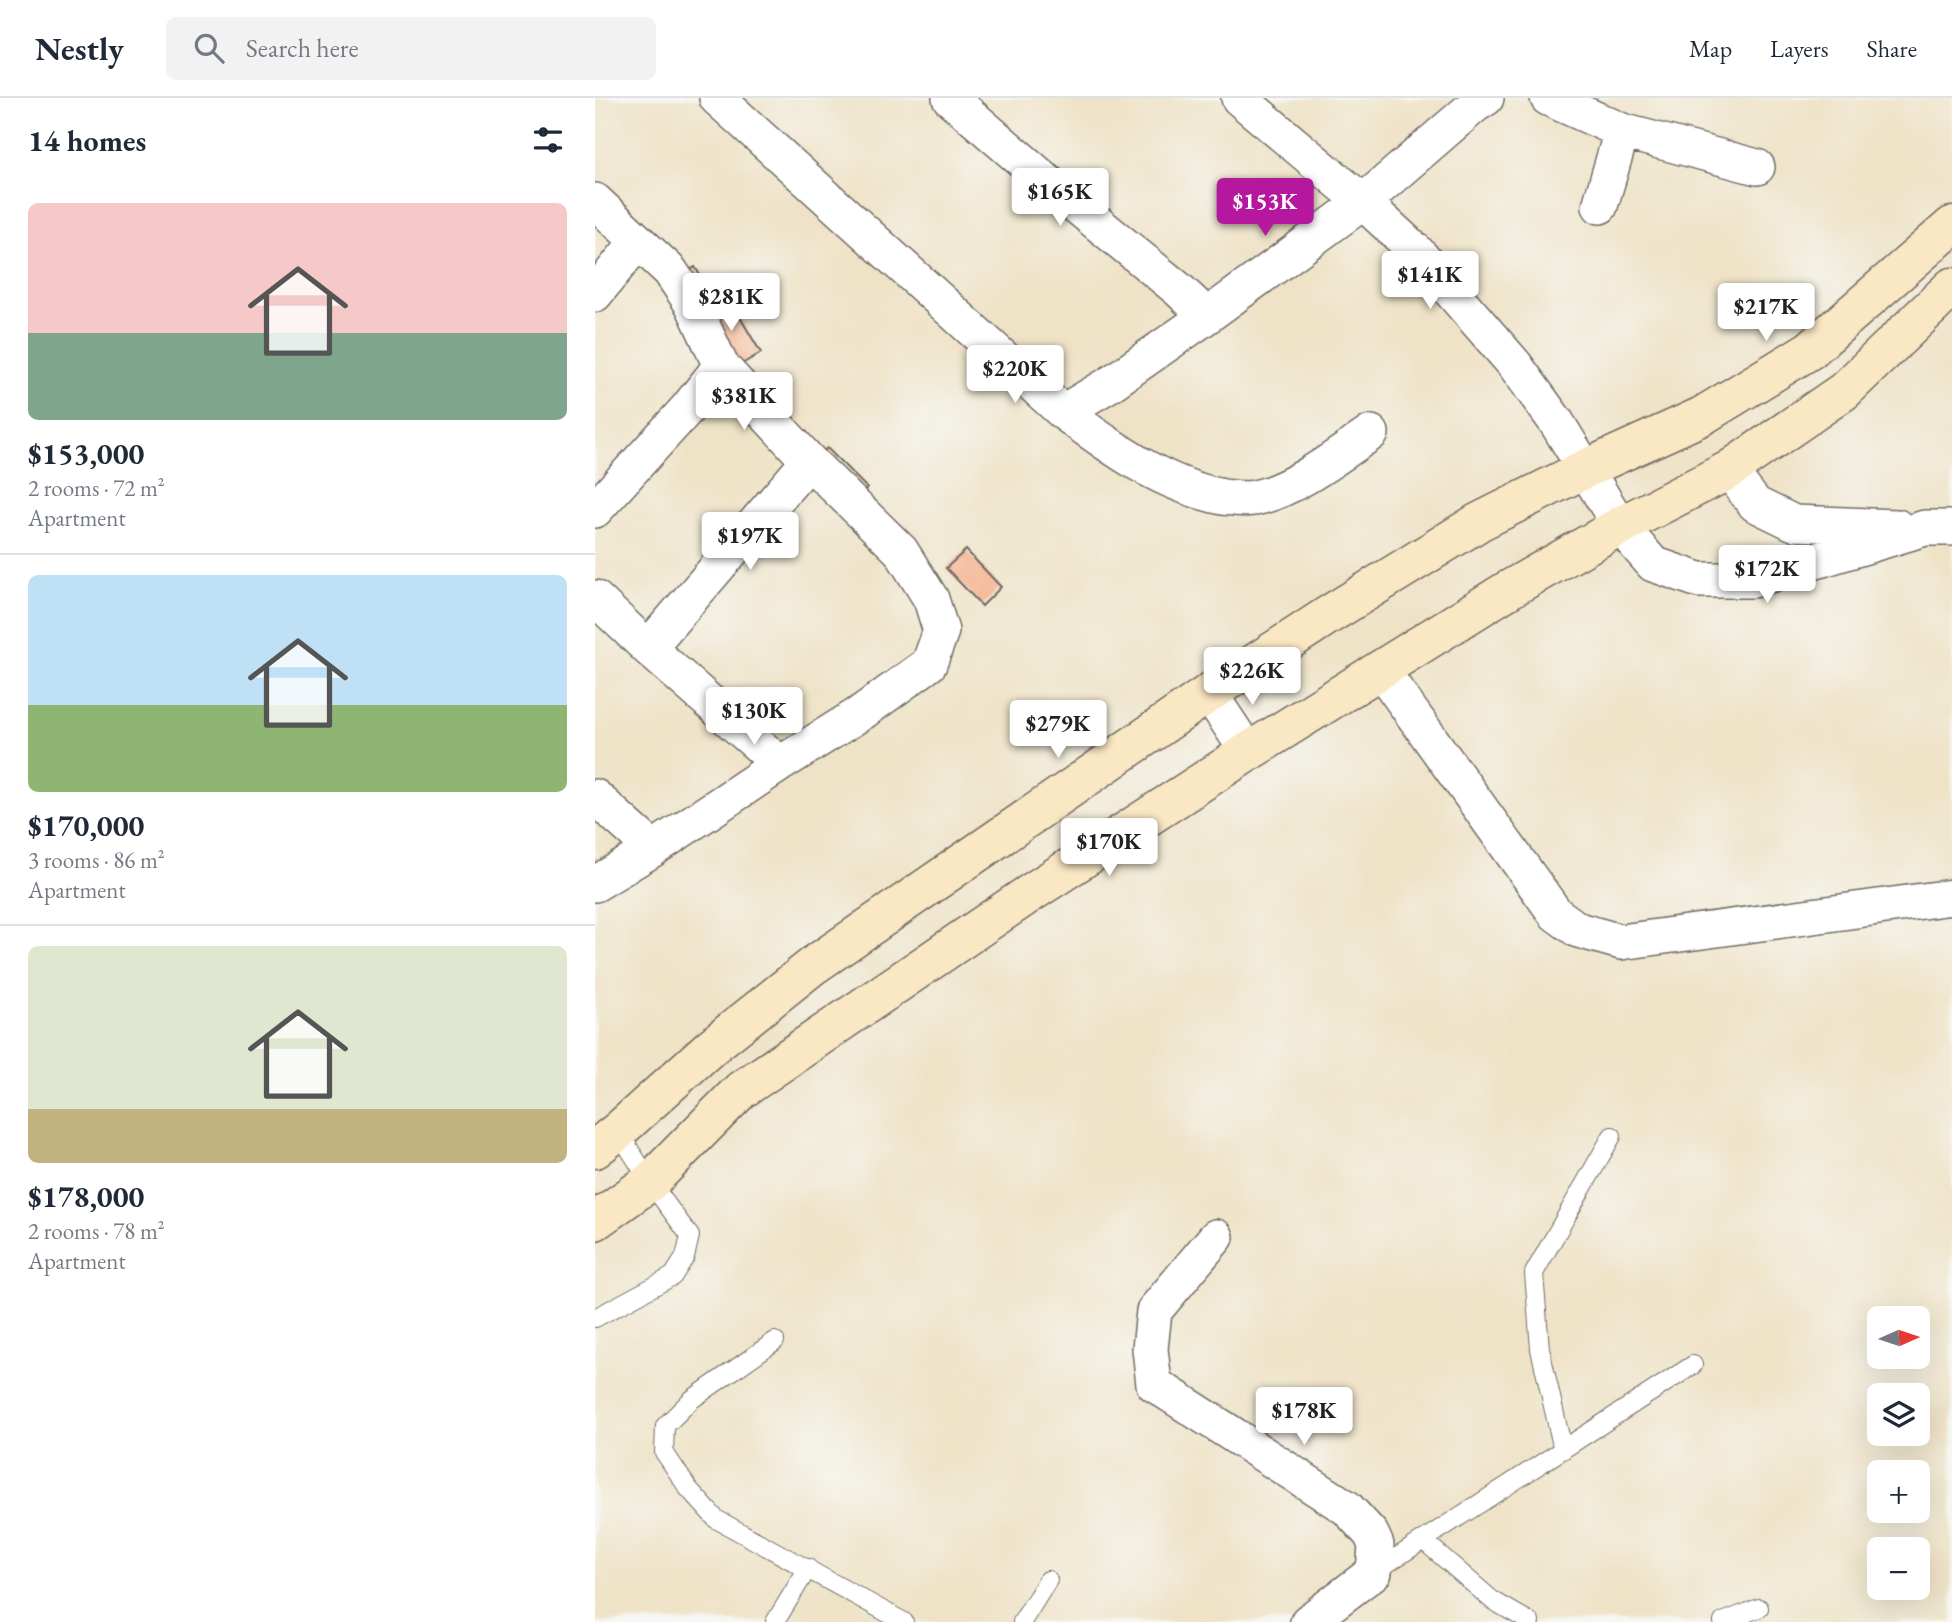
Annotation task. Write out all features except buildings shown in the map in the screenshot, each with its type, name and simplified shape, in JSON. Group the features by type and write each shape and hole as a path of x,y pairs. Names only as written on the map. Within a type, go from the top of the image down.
{"street":[{"path":"717,98 1063,412 1159,476 1201,492 1254,499 1286,487 1334,459 1371,433"},
{"path":"950,98 1207,316"},
{"path":"1239,98 1363,202 1417,253 1515,365 1557,423 1620,526 1653,564 1699,580 1753,580 1939,528"},
{"path":"1063,412 1109,384 1207,316 1363,202 1486,98"},
{"path":"1548,98 1622,131 1757,167"},
{"path":"1600,206 1622,131"},
{"path":"595,201 670,271 693,305 721,366 809,461 901,551 931,599 941,631 929,664 861,713 595,884"},
{"path":"606,1140 711,1047 814,965 1209,693 1329,614 1479,522 1585,469 1702,416 1810,350 1952,226"},
{"path":"595,294 638,241"},
{"path":"595,1221 650,1182 741,1090 1029,894 1248,752 1508,590 1620,526 1729,470 1844,391 1952,287"},
{"path":"595,510 687,409 721,366"},
{"path":"649,648 809,461"},
{"path":"1729,470 1755,504 1794,523 1939,528"},
{"path":"595,598 780,764"},
{"path":"1381,670 1556,914 1578,930 1621,942 1952,897"},
{"path":"1209,693 1248,752"},
{"path":"595,797 653,849"},
{"path":"1216,1237 1154,1311 1150,1349 1154,1384 1347,1508 1371,1534 1376,1545 1374,1572 1308,1622"}],"lane":[{"path":"1563,1450 1540,1349 1534,1273 1612,1136"},
{"path":"595,1318 673,1276 685,1257 690,1236 650,1182 606,1140"},
{"path":"775,1340 691,1400 666,1426 664,1452 688,1488 716,1518 904,1622"},
{"path":"1374,1572 1693,1365"},
{"path":"1423,1541 1492,1600 1530,1622"},
{"path":"775,1622 808,1568"},
{"path":"1022,1622 1048,1580"},
{"path":"1723,1622 1759,1608"}]}
